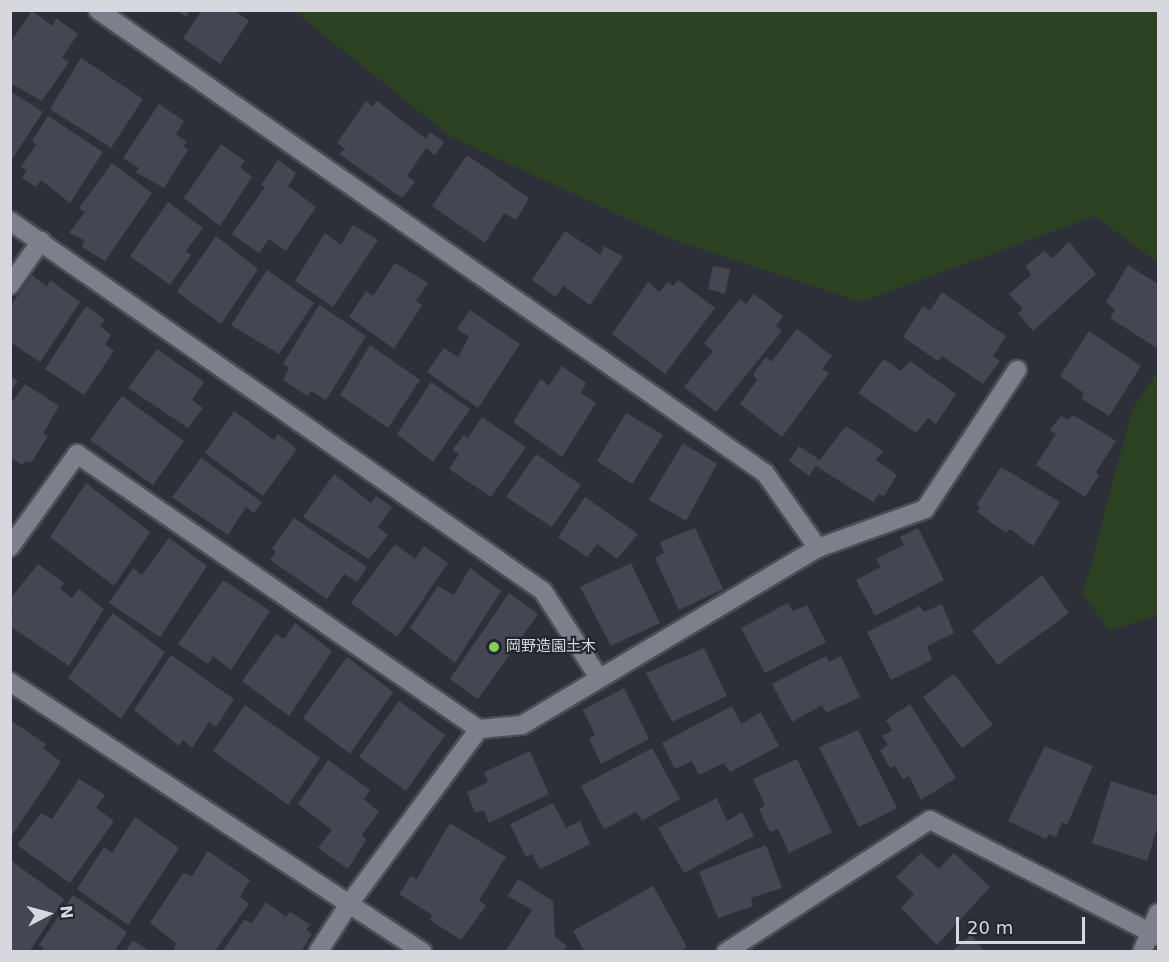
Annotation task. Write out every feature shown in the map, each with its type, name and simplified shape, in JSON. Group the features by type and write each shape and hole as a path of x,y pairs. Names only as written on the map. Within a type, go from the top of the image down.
{"street":[{"path":"98,10 765,473 818,548"},
{"path":"10,221 543,591 599,678"},
{"path":"10,285 40,240"},
{"path":"10,547 77,454 479,729 522,725 818,548 925,509 1017,370"},
{"path":"10,682 423,951"},
{"path":"318,951 479,729"},
{"path":"726,951 930,820 1154,934"},
{"path":"1142,951 1154,934 1158,913"}],"green space":[{"path":"294,11 1158,11 1158,263 1095,216 861,302 673,240 451,137"},
{"path":"1158,371 1158,615 1109,631 1083,594 1132,410"}],"building":[{"path":"176,10 190,10 186,17"},
{"path":"202,10 234,10 249,21 220,64 183,38"},
{"path":"32,11 53,26 56,18 78,34 62,57 69,62 42,101 10,83 10,43"},
{"path":"81,58 143,99 111,148 50,109"},
{"path":"10,91 43,112 10,162"},
{"path":"366,101 372,106 377,101 426,139 430,132 444,142 435,155 426,148 407,176 415,182 402,198 339,154 345,149 337,143"},
{"path":"159,104 184,121 176,134 187,142 183,146 188,150 164,188 135,172 139,168 123,158"},
{"path":"48,116 103,152 70,203 41,180 36,187 22,178 27,170 21,167 36,145 32,141"},
{"path":"221,144 245,161 240,167 252,177 220,226 184,198"},
{"path":"467,155 529,198 516,220 504,213 485,243 432,206"},
{"path":"278,160 296,173 288,186 316,207 286,251 269,239 259,253 232,234 265,187 261,185"},
{"path":"112,163 152,193 105,261 82,247 84,240 69,233 85,212 79,208"},
{"path":"168,202 203,228 186,251 191,255 170,285 130,256"},
{"path":"353,225 378,240 333,307 295,281 325,233 341,245"},
{"path":"565,231 601,255 604,246 623,257 590,305 563,286 556,297 532,280"},
{"path":"216,236 258,269 221,324 177,292"},
{"path":"1069,242 1096,274 1033,331 1018,313 1023,309 1009,294 1031,275 1026,266 1044,251 1053,258"},
{"path":"395,263 428,283 416,301 422,305 394,349 349,317 366,291 373,296"},
{"path":"1128,265 1158,284 1158,349 1110,318 1115,310 1106,302"},
{"path":"713,266 730,269 725,294 708,289"},
{"path":"267,270 314,303 279,354 231,325"},
{"path":"32,275 47,287 50,280 80,302 40,362 10,342 10,307"},
{"path":"678,280 715,308 665,374 612,334 648,282 659,292 668,282 673,286"},
{"path":"942,292 1006,336 993,356 1000,361 983,384 942,356 938,361 903,337 923,306 930,311"},
{"path":"754,294 783,316 776,326 782,331 716,412 684,387 713,351 704,343 740,299 746,304"},
{"path":"319,305 366,336 326,400 311,391 307,396 283,380 289,368 283,364"},
{"path":"86,306 105,320 100,326 111,335 105,344 114,351 84,395 45,369"},
{"path":"470,310 520,344 478,408 427,372 444,348 458,357 469,337 457,329"},
{"path":"797,329 832,356 822,369 829,373 782,437 740,404 757,380 753,374 766,357 771,362"},
{"path":"1089,331 1141,366 1109,416 1081,398 1084,393 1060,376"},
{"path":"370,345 420,380 388,428 340,395"},
{"path":"157,349 204,382 192,400 203,408 188,428 128,388"},
{"path":"884,359 901,371 910,361 956,394 936,424 928,418 916,433 858,393"},
{"path":"562,366 586,383 581,393 596,403 562,457 513,422 541,379 549,386"},
{"path":"10,376 18,381 10,392"},
{"path":"431,382 470,409 433,462 397,434"},
{"path":"25,384 59,406 43,434 48,436 31,463 26,461 22,465 10,457 10,405"},
{"path":"122,396 184,441 153,485 90,440"},
{"path":"234,411 274,440 278,434 297,449 263,496 205,453"},
{"path":"626,413 663,435 632,484 597,461"},
{"path":"1073,415 1116,441 1096,472 1099,475 1085,497 1036,465 1056,434 1050,430 1061,416 1068,420"},
{"path":"482,417 526,447 491,497 449,469 459,454 452,450 464,435 468,438"},
{"path":"846,426 883,451 876,460 897,475 884,496 879,494 873,502 816,466 809,476 789,461 799,446 820,460"},
{"path":"683,443 717,464 686,521 649,500"},
{"path":"536,454 581,485 552,527 506,497"},
{"path":"201,458 262,502 254,513 246,507 228,535 172,497"},
{"path":"1001,467 1060,502 1033,546 1010,529 1006,533 977,512 980,507 977,504"},
{"path":"334,474 371,503 376,496 392,507 378,527 388,535 369,559 303,517"},
{"path":"86,483 150,532 114,586 50,537"},
{"path":"585,497 638,534 617,559 597,544 587,557 558,537"},
{"path":"294,518 367,567 357,582 344,574 327,599 270,560 276,552 272,548"},
{"path":"695,528 723,589 679,610 655,558 664,553 660,542"},
{"path":"918,528 944,580 875,616 856,580 881,567 876,559 904,545 900,537"},
{"path":"169,538 207,566 160,637 109,603 133,568 142,575"},
{"path":"395,544 415,559 424,546 448,563 397,637 351,603"},
{"path":"631,563 660,623 611,646 580,587"},
{"path":"38,564 64,583 60,589 72,598 79,589 104,609 69,666 10,626 13,613 10,599"},
{"path":"470,568 501,591 455,663 410,628 438,586 454,595"},
{"path":"1042,575 1069,613 998,665 972,631"},
{"path":"223,580 270,611 231,670 213,656 208,664 178,644"},
{"name":"岡野造園土木","path":"509,593 538,614 478,699 450,679"},
{"path":"788,603 793,611 807,605 826,642 765,673 741,628"},
{"path":"942,604 954,633 927,646 932,660 891,680 867,632 920,606 924,612"},
{"path":"113,613 165,652 121,719 68,678"},
{"path":"295,623 332,651 289,716 242,681 276,634 284,639"},
{"path":"704,648 727,696 672,722 646,673"},
{"path":"171,655 234,699 216,727 209,722 192,748 183,740 179,746 134,710"},
{"path":"826,656 829,662 841,656 860,697 826,713 822,705 792,722 772,684"},
{"path":"347,657 393,692 350,754 303,718"},
{"path":"954,674 993,725 962,748 923,697"},
{"path":"624,688 649,739 601,764 589,738 595,735 583,710"},
{"path":"399,701 445,735 406,791 359,757"},
{"path":"910,704 956,778 921,800 909,776 903,779 895,766 890,768 880,750 888,745 882,736 892,731 886,720"},
{"path":"245,705 320,758 288,805 213,751"},
{"path":"732,706 741,724 761,712 779,746 730,772 724,763 699,775 692,761 675,769 662,743"},
{"path":"10,720 46,744 43,748 61,762 10,838"},
{"path":"858,730 897,808 859,827 819,747"},
{"path":"1045,746 1093,766 1067,825 1062,822 1056,837 1049,834 1046,839 1008,821"},
{"path":"652,748 680,799 642,821 636,812 604,829 581,786"},
{"path":"530,751 549,794 489,823 484,810 475,813 467,792 488,782 484,772"},
{"path":"797,759 832,832 789,853 778,829 770,832 759,809 765,805 753,779"},
{"path":"328,760 370,790 364,799 379,812 362,835 366,840 348,869 318,848 332,830 298,804"},
{"path":"79,779 105,795 96,808 114,821 70,883 17,845 41,813 52,819"},
{"path":"1111,781 1158,796 1158,825 1147,861 1092,843"},
{"path":"717,798 727,821 742,812 754,836 684,873 658,828"},
{"path":"553,803 566,828 580,821 590,844 540,869 532,854 526,857 510,824"},
{"path":"135,817 179,848 128,925 77,889 104,847 112,853"},
{"path":"450,823 506,857 479,900 486,906 461,940 430,920 432,915 399,894 411,876 417,879"},
{"path":"766,845 782,888 751,898 753,906 718,918 699,872"},
{"path":"208,851 250,880 240,897 249,904 214,952 173,952 176,943 150,923 183,873 192,876"},
{"path":"921,853 939,869 954,853 990,887 937,945 901,908 914,894 896,877"},
{"path":"10,860 64,899 29,952 10,952"},
{"path":"518,879 553,901 555,937 567,946 563,952 505,952 532,910 508,896"},
{"path":"653,886 687,947 679,952 585,952 573,931"},
{"path":"73,895 127,932 114,952 41,952 44,948 39,945"},
{"path":"266,902 286,917 290,912 311,925 306,929 312,934 301,952 222,952 244,920 252,923"},
{"path":"971,935 985,952 951,952"},
{"path":"133,940 150,952 125,952"}],"place":[{"name":"岡野造園土木","path":"494,647"}]}
